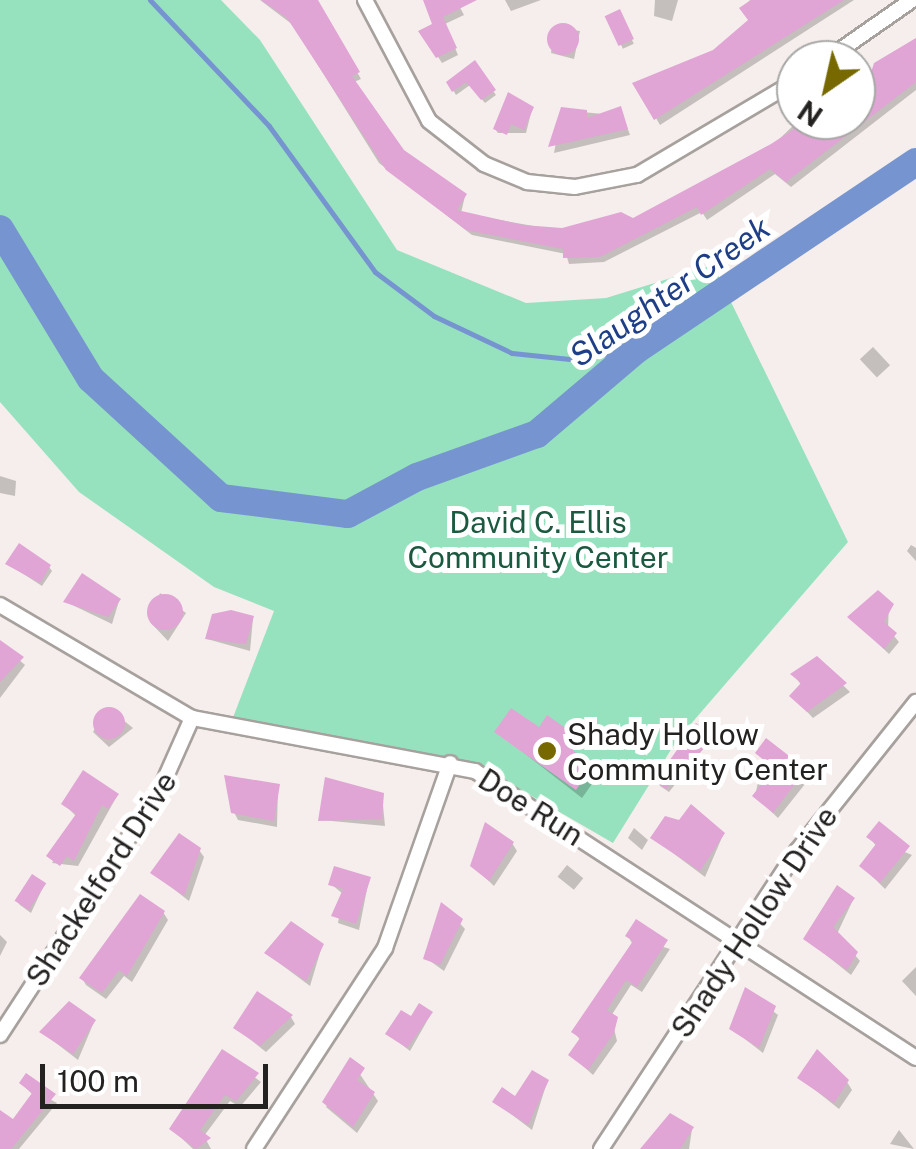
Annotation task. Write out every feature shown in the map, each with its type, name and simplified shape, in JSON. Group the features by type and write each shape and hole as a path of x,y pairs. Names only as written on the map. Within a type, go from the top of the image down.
{"street":[{"path":"365,0 430,120 474,158 527,182 576,187 637,175 776,93"},
{"path":"855,40 912,0"},
{"name":"Doe Run","path":"0,605 192,718 450,762 738,941 916,1058"},
{"name":"Shady Hollow Drive","path":"600,1149 738,941 916,702"},
{"name":"Shackelford Drive","path":"0,1035 160,790 192,718"},
{"path":"254,1149 385,948 450,762"}],"green space":[{"name":"David C. Ellis Community Center","path":"0,0 221,0 260,40 397,250 526,303 606,298 713,265 848,542 677,740 613,843 492,773 232,720 274,611 214,587 79,492 0,402"}],"building":[{"path":"261,0 318,0 360,72 352,76 404,150 467,194 457,210 523,225 562,228 621,212 633,218 777,140 841,140 786,182 770,169 701,215 697,207 600,257 563,258 563,249 466,230 386,170 287,18"},
{"path":"423,0 477,0 443,17 457,48 436,58 418,31 432,24"},
{"path":"751,0 844,0 654,120 632,83 713,50 748,20 739,8"},
{"path":"620,9 634,39 619,46 605,16"},
{"path":"563,23 574,28 579,39 574,50 563,55 552,50 547,39 552,28"},
{"path":"916,38 916,82 876,113 876,62"},
{"path":"475,60 496,90 481,100 466,82 452,92 446,82"},
{"path":"508,92 534,107 524,130 511,124 507,135 493,129"},
{"path":"621,106 628,129 548,147 561,107 587,110 587,118"},
{"path":"19,543 51,565 40,583 5,564"},
{"path":"82,573 121,599 108,617 63,602"},
{"path":"878,590 894,604 884,622 897,633 884,649 847,617"},
{"path":"165,594 178,599 183,612 178,625 165,630 152,625 147,612 152,599"},
{"path":"231,610 254,616 246,644 205,639 212,614"},
{"path":"0,640 24,657 0,682"},
{"path":"817,656 847,683 807,712 789,696 801,683 790,674"},
{"path":"109,707 120,712 125,723 120,734 109,739 98,734 93,723 98,712"},
{"name":"Shady Hollow Community Center","path":"511,708 539,727 547,715 574,734 566,745 593,765 576,790 494,732"},
{"path":"696,723 714,737 666,789 655,781"},
{"path":"766,738 806,769 773,813 752,796 764,781 756,775 766,762 755,753"},
{"path":"83,770 119,794 108,809 102,805 74,861 67,856 60,866 46,856 76,814 61,804"},
{"path":"224,775 280,784 274,821 231,813"},
{"path":"325,777 384,793 382,819 318,821"},
{"path":"691,804 725,833 700,871 650,838 665,816 679,820"},
{"path":"879,821 910,846 880,883 859,866 876,844 866,837"},
{"path":"485,822 514,842 489,881 470,866"},
{"path":"179,833 201,848 184,896 150,873"},
{"path":"334,866 371,877 356,924 331,916 343,889 328,885"},
{"path":"32,874 46,883 29,910 15,901"},
{"path":"837,885 855,898 833,927 858,952 847,970 803,939"},
{"path":"140,894 165,911 127,976 119,970 102,993 79,978"},
{"path":"441,902 463,919 440,965 423,959"},
{"path":"636,919 668,940 637,987 626,980 607,1010 618,1017 614,1033 588,1070 568,1055 580,1038 571,1032 633,941 625,936"},
{"path":"291,921 324,944 306,981 264,953"},
{"path":"745,987 776,1006 759,1048 729,1029"},
{"path":"257,991 293,1015 260,1046 233,1028"},
{"path":"69,1001 96,1020 73,1054 39,1032"},
{"path":"419,1003 433,1012 407,1048 385,1034 401,1010 411,1016"},
{"path":"222,1049 259,1073 236,1101 225,1095 200,1130 211,1138 196,1149 169,1129"},
{"path":"817,1049 849,1080 834,1103 797,1078"},
{"path":"350,1057 365,1068 357,1080 375,1092 353,1127 322,1102"},
{"path":"532,1070 549,1080 528,1125 492,1102 502,1087 515,1096"},
{"path":"26,1073 56,1094 11,1149 0,1149 0,1110 13,1119 32,1093 19,1083"},
{"path":"670,1113 694,1127 680,1149 640,1149"}],"waterway":[{"path":"150,0 269,126 375,272 434,316 512,353 570,359 636,350"},
{"name":"Slaughter Creek","path":"0,229 91,379 221,498 348,514 417,477 537,434 636,350 916,162"}],"place":[{"name":"Shady Hollow Community Center","path":"547,751"}]}
